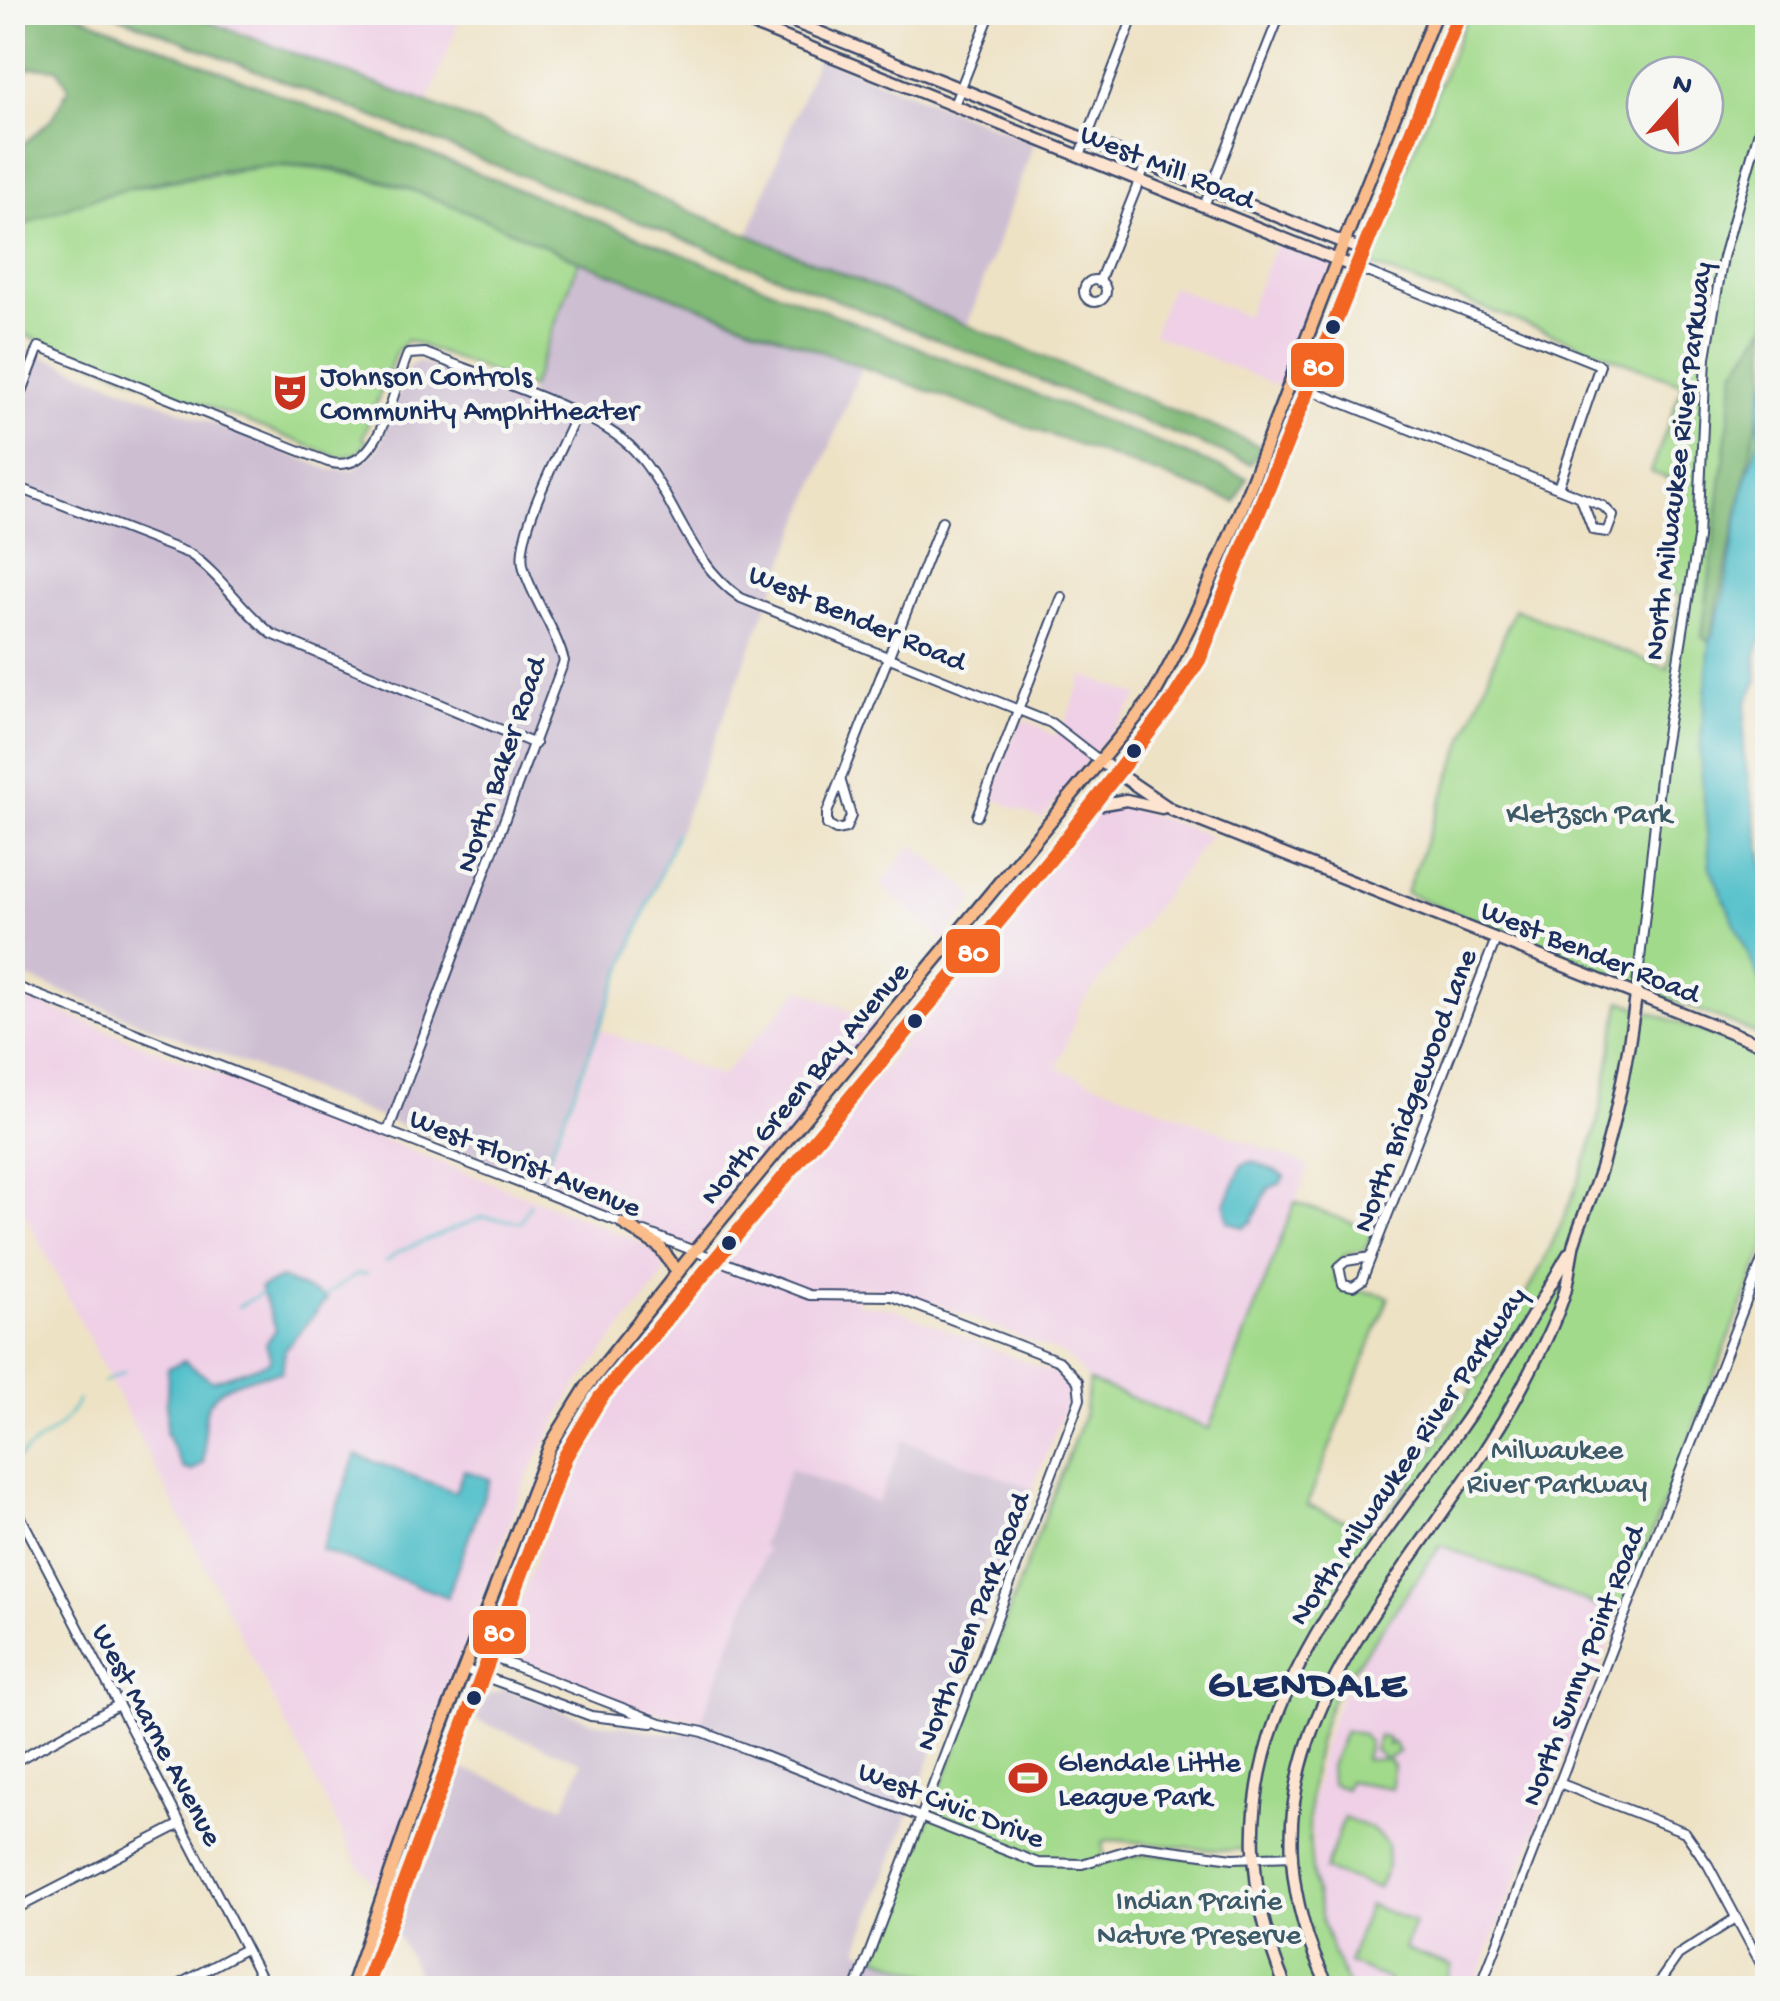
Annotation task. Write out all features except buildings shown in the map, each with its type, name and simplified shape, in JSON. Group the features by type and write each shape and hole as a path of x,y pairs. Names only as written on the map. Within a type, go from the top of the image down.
{"main road":[{"name":"North Green Bay Avenue","path":"351,1988 471,1649 550,1446 588,1385 694,1252 1152,698 1179,650 1254,484 1337,260 1436,12"},
{"name":"North Green Bay Avenue","path":"364,1988 566,1457 600,1398 1118,774 1198,659 1266,482 1309,390 1460,12"},
{"path":"772,1157 790,1172"},
{"path":"759,1173 777,1188"},
{"path":"624,1224 660,1246 678,1272"}],"street":[{"name":"West Mill Road","path":"722,12 1596,362 1602,370 1558,488"},
{"name":"West Mill Road","path":"769,12 1364,251"},
{"path":"954,106 991,12"},
{"path":"1080,156 1135,12"},
{"path":"1204,206 1282,12"},
{"name":"North Milwaukee River Parkway","path":"1329,1988 1308,1936 1293,1856 1301,1761 1324,1694 1351,1645 1502,1424 1564,1294 1574,1244 1612,1127 1636,994 1662,760 1698,538 1706,358 1723,257 1768,98"},
{"path":"1100,282 1146,164"},
{"name":"West Bender Road","path":"12,418 40,347 336,464 351,464 369,452 411,352 616,434 642,460 702,562 728,589 756,606 1051,723 1172,810 1768,1047"},
{"path":"1290,382 1610,511 1614,521 1606,532 1593,530 1582,502"},
{"name":"North Baker Road","path":"388,1131 564,662 556,632 522,564 524,538 576,415"},
{"path":"12,485 190,554 213,570 252,619 272,634 535,744"},
{"path":"841,782 851,816 846,828 836,830 827,825 826,818 942,521"},
{"path":"976,816 1062,598"},
{"path":"1092,806 1126,800 1172,810"},
{"name":"North Bridgewood Lane","path":"1371,1258 1346,1261 1339,1267 1343,1284 1353,1286 1362,1280 1371,1258 1496,939"},
{"name":"West Florist Avenue","path":"12,985 809,1295 891,1296 1059,1361 1078,1381"},
{"name":"North Milwaukee River Parkway","path":"1286,1988 1262,1912 1255,1858 1264,1756 1276,1711 1327,1612 1500,1373 1574,1244"},
{"name":"North Sunny Point Road","path":"1480,1988 1768,1245"},
{"name":"North Glen Park Road","path":"856,1988 1080,1399 1078,1381"},
{"name":"West Marne Avenue","path":"13,1504 266,1988"},
{"name":"West Civic Drive","path":"471,1649 662,1723"},
{"name":"West Civic Drive","path":"464,1669 591,1716 698,1731 1038,1863 1060,1866 1141,1846 1255,1858 1293,1856"},
{"path":"12,1762 118,1705"},
{"path":"1559,1783 1684,1832 1708,1865 1768,1977"},
{"path":"12,1910 181,1824"},
{"path":"1655,1988 1678,1956 1736,1918"},
{"path":"172,1988 245,1948"}],"shaded area":[{"path":"185,13 462,13 428,103"},
{"path":"818,57 1034,142 967,326 748,235"},
{"path":"1279,237 1337,260 1287,390 1153,334 1171,286 1246,316"},
{"path":"579,261 861,368 541,1181 13,972 12,344 331,470 353,470 378,449 409,367 418,361 526,402"},
{"path":"1083,675 1140,696 1042,819 991,798 1019,723 1027,720 1055,736 1065,723"},
{"path":"1121,804 1210,836 1080,1006 1057,1068 1309,1166 1209,1430 1089,1381 1065,1355 926,1300 865,1286 856,1304 892,1308 1065,1378 1070,1393 1033,1489 903,1440 878,1503 762,1546 768,1548 702,1721 639,1709 512,1658 505,1650 506,1639 558,1500 606,1405 1090,817 1102,808"},
{"path":"913,844 977,898 942,941 880,884"},
{"path":"801,989 884,1026 694,1252 624,1224 541,1181 601,1030 721,1076"},
{"path":"12,993 569,1213 651,1247 661,1258 664,1271 657,1284 573,1391 526,1479 424,1758 382,1892 357,1863 13,1190"},
{"path":"903,1440 1033,1489 858,1949 962,1988 425,1988 392,1925 459,1767 564,1807 582,1762 476,1720 487,1695 505,1689 593,1722 680,1735 701,1721 767,1549 761,1546 790,1469 878,1503"},
{"path":"1441,1545 1620,1615 1474,1988 1349,1988 1323,1926 1314,1884 1311,1808 1322,1748 1339,1700 1368,1648"}],"green space":[{"path":"13,12 74,13 1247,478 1236,502 610,273 401,186 328,168 254,167 166,180 80,203 13,231 13,153 50,121 69,88 58,69 33,67 13,74"},
{"path":"111,13 185,13 428,103 1262,447 1251,464"},
{"name":"Kletzsch Park","path":"1468,13 1767,13 1767,578 1725,701 1767,987 1767,1038 1406,893 1514,609 1668,669 1680,596 1665,588 1675,554 1680,483 1651,472 1683,384 1368,264"},
{"path":"269,166 312,168 391,184 466,211 579,261 531,388 407,340 396,352 363,438 368,441 358,453 340,458 20,333 13,338 12,231 42,216 105,195"},
{"path":"1767,324 1767,376 1710,642 1702,637 1735,371"},
{"path":"1621,1001 1767,1056 1767,1242 1620,1615 1441,1545 1335,1695 1320,1735 1313,1772 1310,1847 1323,1921 1350,1988 962,1988 876,1956 1084,1415 1089,1381 1209,1429 1295,1202 1374,1231 1366,1249 1345,1255 1334,1268 1336,1282 1389,1297 1307,1505 1375,1533 1494,1352 1546,1258 1593,1138","holes":["1102,1842 1204,1849 1248,1847 1249,1865 1159,1855 1105,1862"]},
{"path":"1345,1731 1362,1734 1369,1742 1365,1760 1385,1759 1374,1750 1379,1736 1389,1739 1388,1745 1393,1742 1399,1752 1387,1759 1393,1765 1392,1788 1348,1781 1345,1789 1331,1784 1330,1766"},
{"path":"1344,1818 1371,1828 1387,1844 1388,1867 1378,1888 1325,1870"},
{"path":"1369,1905 1414,1922 1404,1949 1452,1966 1443,1988 1389,1988 1388,1979 1348,1963"}],"water":[{"path":"1767,376 1767,622 1756,656 1757,682 1746,703 1743,750 1767,880 1767,997 1710,867 1700,754 1710,642 1723,601 1744,485 1760,437 1759,411"},
{"path":"1253,1161 1285,1176 1281,1183 1269,1188 1252,1222 1243,1227 1228,1221 1225,1204 1242,1165"},
{"path":"281,1278 327,1299 285,1349 282,1372 240,1381 212,1399 205,1415 203,1463 192,1471 183,1468 166,1433 168,1368 184,1361 212,1381 267,1363 271,1359 266,1344 276,1329 260,1288"},
{"path":"356,1455 455,1492 464,1470 490,1479 447,1597 321,1550"}],"waterway":[{"path":"541,1175 676,833"},
{"path":"386,1262 398,1252 482,1217 520,1222 530,1204"},
{"path":"322,1297 356,1275 367,1274"},
{"path":"238,1307 264,1292"},
{"path":"102,1383 124,1372"},
{"path":"12,1464 57,1428 78,1399"}],"transit line":[{"name":"80","path":"365,1988 565,1457 600,1398 1055,853 1172,702 1199,659 1460,12"}],"place":[{"name":"Johnson Controls Community Amphitheater","path":"290,392"},
{"name":"Glendale Little League Park","path":"1028,1778"}],"district":[{"name":"GLENDALE","path":"1308,1681"}],"park label":[{"name":"Milwaukee River Parkway","path":"1557,1465"},
{"name":"Indian Prairie Nature Preserve","path":"1199,1916"}]}
